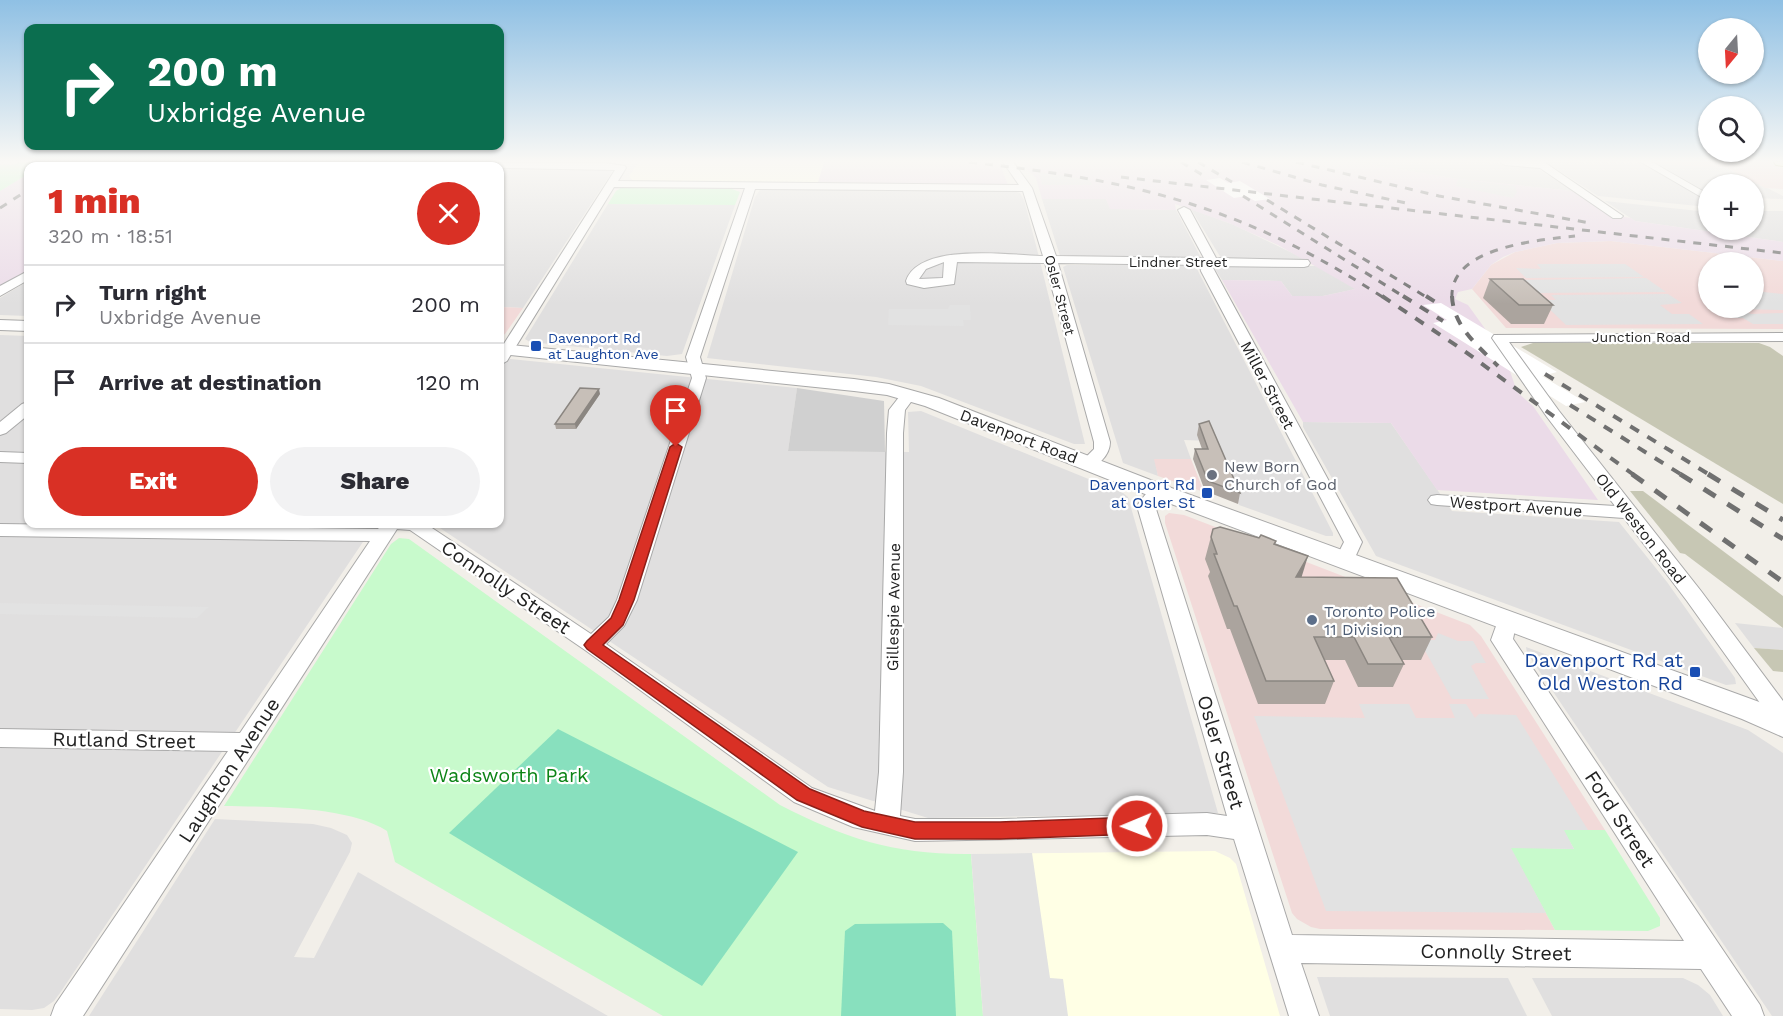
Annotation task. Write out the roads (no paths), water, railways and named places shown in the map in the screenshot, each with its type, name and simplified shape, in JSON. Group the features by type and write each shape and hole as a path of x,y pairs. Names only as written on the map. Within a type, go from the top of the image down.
{"street":[{"path":"504,350 596,209"},
{"path":"592,645 617,621 627,600 699,378 693,357 743,209"},
{"name":"Osler Street","path":"1034,209 1102,442 1102,450 1088,464"},
{"path":"1607,209 1617,216"},
{"name":"Miller Street","path":"1184,210 1209,258 1207,271 1353,542 1345,560"},
{"name":"Lindner Street","path":"951,258 1304,263"},
{"path":"0,292 24,277"},
{"path":"2,326 24,326"},
{"path":"1764,337 1783,350"},
{"name":"Junction Road","path":"1499,338 1783,337"},
{"name":"Old Weston Road","path":"1499,338 1553,414 1631,513 1783,718"},
{"name":"Davenport Road","path":"504,353 854,385 908,395 1158,491 1752,711 1783,726"},
{"name":"Gillespie Avenue","path":"887,824 891,772 895,433 897,410 908,395"},
{"path":"0,429 24,410"},
{"path":"0,457 24,458"},
{"name":"Osler Street","path":"1158,491 1146,506 1244,829 1304,1016"},
{"name":"Westport Avenue","path":"1437,500 1631,513"},
{"name":"Connolly Street","path":"0,530 261,528"},
{"name":"Laughton Avenue","path":"66,1016 390,528"},
{"name":"Connolly Street","path":"420,528 592,645 803,795 862,819 915,830 1207,824 1244,829"},
{"name":"Ford Street","path":"1507,620 1502,640 1749,1016"},
{"name":"Rutland Street","path":"0,738 247,742"},
{"name":"Connolly Street","path":"1284,949 1709,955"}],"railway":[{"path":"1208,209 1294,246 1384,298"},
{"path":"1264,209 1406,298"},
{"path":"1282,209 1428,298"},
{"path":"1403,209 1783,253"},
{"path":"1514,209 1590,223"},
{"path":"1452,297 1455,281 1465,267 1480,257 1519,244 1575,236"},
{"path":"1382,296 1463,350 1634,475"},
{"path":"1403,296 1443,321"},
{"path":"1426,296 1437,303"},
{"path":"1452,297 1457,317 1468,335 1498,366"},
{"path":"1545,374 1710,475"},
{"path":"1570,405 1682,475"},
{"path":"1632,474 1783,582"},
{"path":"1680,474 1783,539"},
{"path":"1708,474 1783,520"}],"place":[{"name":"Davenport Rd at Laughton Ave","path":"536,346"},
{"name":"New Born Church of God","path":"1212,475"},
{"name":"Davenport Rd at Osler St","path":"1207,493"},
{"name":"Toronto Police 11 Division","path":"1312,620"},
{"name":"Davenport Rd at Old Weston Rd","path":"1695,672"}],"park label":[{"name":"Wadsworth Park","path":"509,775"}]}
